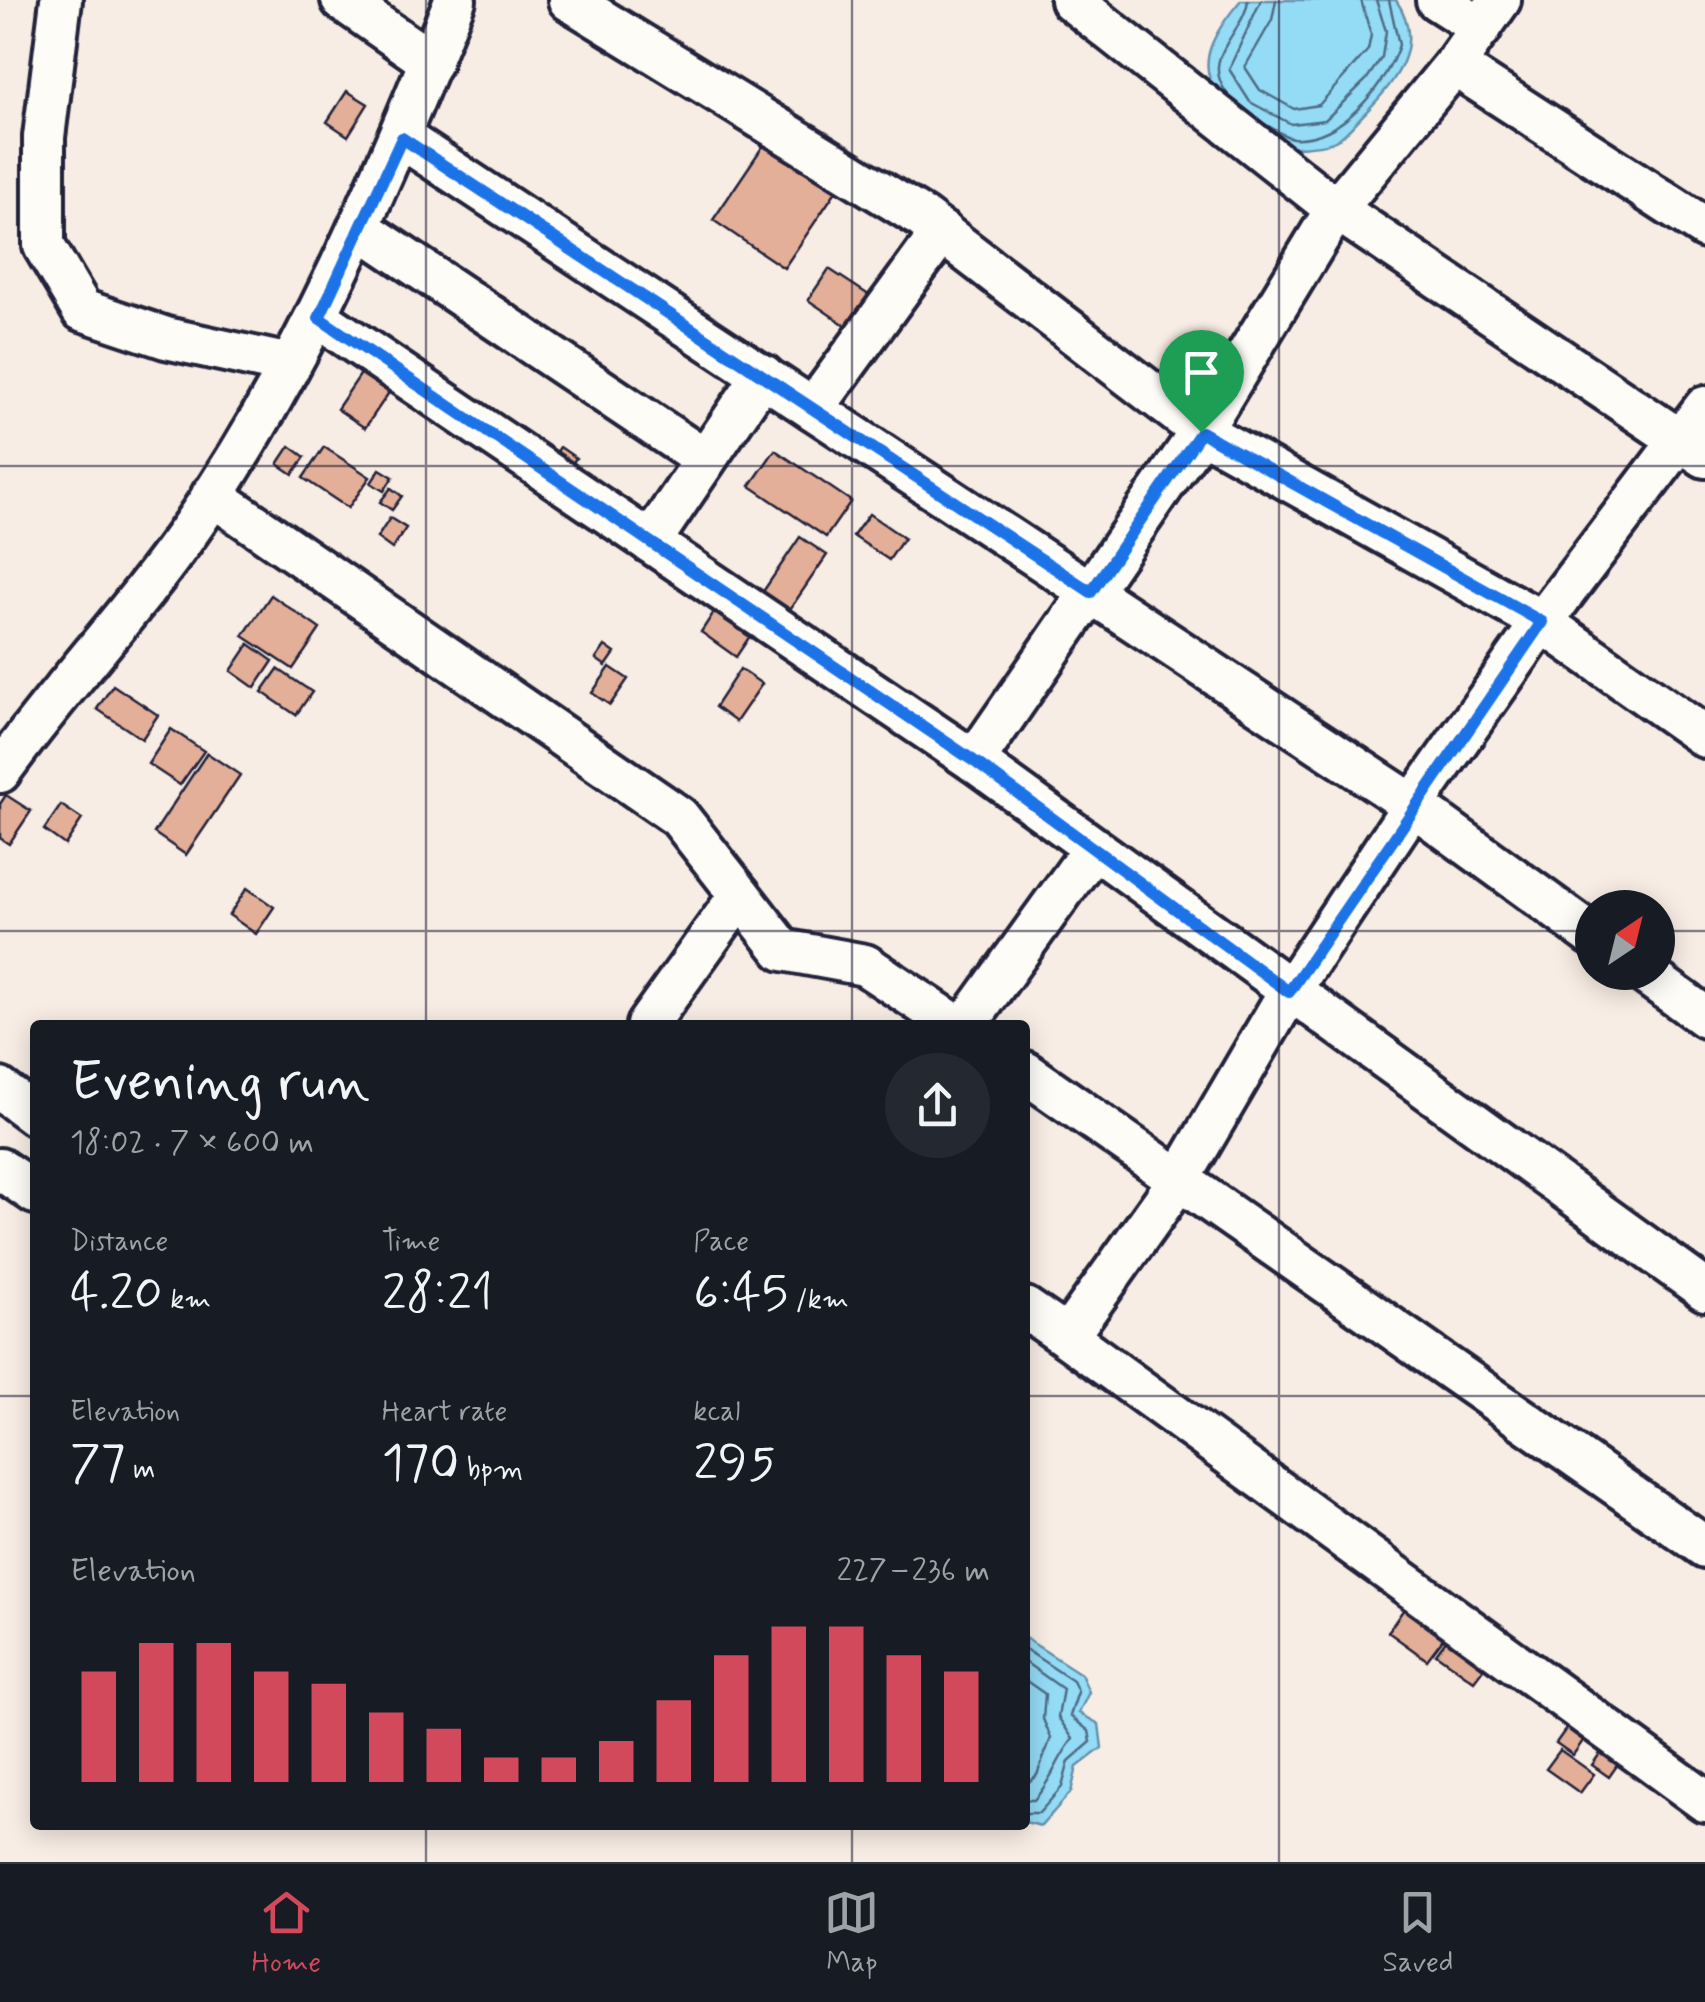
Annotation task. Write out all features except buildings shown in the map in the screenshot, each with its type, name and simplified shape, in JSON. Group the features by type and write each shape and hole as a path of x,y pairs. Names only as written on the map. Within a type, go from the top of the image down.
{"street":[{"path":"60,0 44,137 44,246 82,310 166,338 290,365"},
{"path":"342,0 431,62"},
{"path":"0,772 191,528 319,318 402,138 455,0"},
{"path":"569,0 942,232 1201,432 1542,622 1705,736"},
{"path":"1070,0 1336,209 1693,448"},
{"path":"974,761 1201,432 1336,209 1454,65 1490,14 1436,0"},
{"path":"1454,65 1705,228"},
{"path":"402,138 1413,804 1575,923"},
{"path":"360,228 705,460"},
{"path":"813,408 942,232"},
{"path":"319,318 974,761 1705,1290"},
{"path":"650,542 763,376"},
{"path":"1067,1337 1181,1177 1289,992 1413,804 1542,622 1693,448 1705,407"},
{"path":"212,495 679,817 783,950 865,965 948,1020"},
{"path":"970,1020 1093,850"},
{"path":"651,1020 740,895"},
{"path":"1668,990 1705,1017"},
{"path":"1030,1075 1181,1177 1705,1547"},
{"path":"0,1089 30,1111"},
{"path":"0,1168 30,1189"},
{"path":"1030,1311 1705,1801"}],"water":[{"path":"1241,0 1396,0 1408,32 1403,61 1387,89 1339,139 1289,148 1226,102 1214,87 1208,70 1210,51 1220,28"},
{"path":"1030,1641 1081,1674 1089,1692 1079,1713 1099,1724 1102,1748 1077,1767 1071,1792 1041,1826 1030,1823"}],"route":[{"path":"402,138 1091,592 1201,432 1542,622 1413,804 1289,992 974,761 319,318 402,138"}]}
